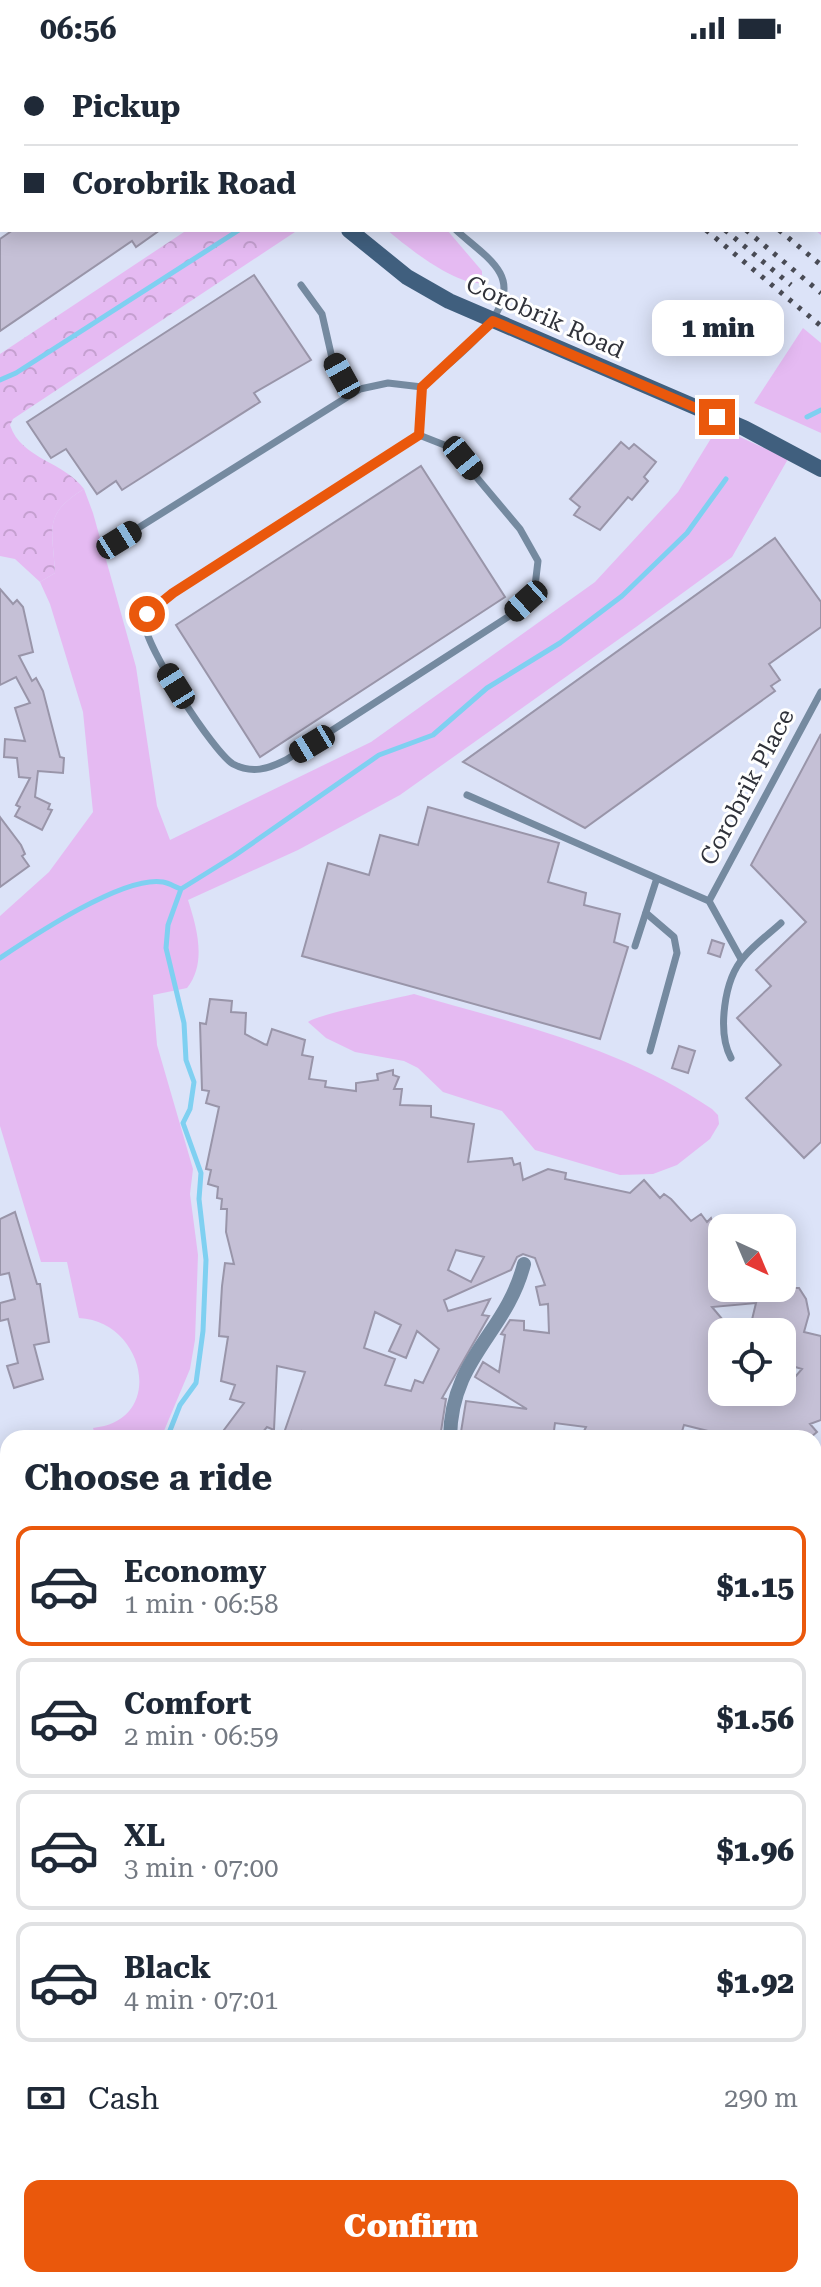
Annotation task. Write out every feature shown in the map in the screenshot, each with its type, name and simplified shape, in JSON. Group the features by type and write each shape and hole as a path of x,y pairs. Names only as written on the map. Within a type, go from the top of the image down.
{"street":[{"name":"Corobrik Road","path":"351,232 407,277 493,321 744,428 821,469"},
{"path":"451,1430 457,1387 518,1290 524,1264"}],"lane":[{"path":"419,435 422,387 493,321 501,309 505,284 494,265 458,232"},
{"path":"301,285 322,314 332,358 352,394"},
{"path":"119,540 352,394 377,383 422,387"},
{"path":"419,435 439,440 463,458 535,551 539,572 526,601 483,634 286,760 268,769 249,770 232,764 217,751 161,661 147,635 144,622 147,614 173,593 419,435"},
{"name":"Corobrik Place","path":"709,901 821,692"},
{"path":"467,795 656,881 709,901 741,959"},
{"path":"635,946 656,881"},
{"path":"646,913 674,937 677,953 650,1051"},
{"path":"731,1058 721,1033 724,1011 741,959 781,923"}],"green space":[{"path":"184,232 295,232 13,419 10,425 24,446 66,472 84,489 61,507 56,515 52,534 55,573 40,582 15,559 0,556 0,354"},
{"path":"390,232 449,232 482,271 482,283 459,278 419,255"},
{"path":"803,328 821,343 821,433 754,403"},
{"path":"718,427 788,459 732,557 400,795 298,850 188,900 198,945 197,968 187,988 153,995 157,1045 193,1169 190,1194 198,1255 195,1340 190,1369 164,1430 94,1430 116,1421 131,1408 138,1391 138,1372 132,1352 119,1335 102,1323 79,1318 67,1262 41,1262 0,1126 0,916 49,872 93,812 83,712 50,604 40,582 55,573 52,534 56,515 61,507 84,489 136,667 157,806 170,840 371,742 595,582 678,492"},
{"path":"414,994 568,1040 642,1069 712,1109 718,1115 719,1124 710,1139 677,1165 653,1174 620,1175 535,1150 502,1111 443,1092 418,1068 404,1061 355,1052 326,1038 308,1022"}],"building":[{"path":"10,232 157,232 136,247 132,241 0,331 0,239"},
{"path":"254,275 311,360 254,393 260,402 122,490 116,481 97,494 66,449 51,458 27,422"},
{"path":"621,442 629,449 634,444 656,462 644,477 648,481 632,500 628,497 600,530 574,515 580,507 570,499"},
{"path":"421,466 505,597 260,757 176,625"},
{"path":"775,538 821,602 821,627 769,664 780,680 771,686 775,691 585,828 463,762"},
{"path":"0,589 13,604 17,600 23,607 33,652 19,656 32,681 36,678 43,691 60,757 64,758 63,773 38,771 35,797 50,804 48,809 52,810 42,830 15,816 20,807 16,805 30,778 19,777 17,758 4,757 5,739 25,741 15,708 30,703 16,677 0,685"},
{"path":"821,734 821,1142 804,1158 746,1098 781,1065 737,1018 771,986 756,970 806,922 751,865"},
{"path":"428,807 559,843 548,882 586,893 584,905 620,914 614,942 628,947 600,1039 302,956 328,863 369,875 380,835 418,845"},
{"path":"0,817 21,845 25,854 22,856 29,866 0,887"},
{"path":"712,940 724,944 720,957 708,953"},
{"path":"210,999 232,1001 231,1012 246,1013 245,1034 267,1045 272,1029 305,1040 302,1055 313,1057 309,1079 326,1081 325,1087 356,1091 356,1083 378,1080 377,1074 393,1070 393,1075 399,1077 394,1089 402,1089 400,1105 431,1106 431,1117 474,1124 468,1162 512,1158 514,1165 520,1163 523,1180 548,1169 566,1173 565,1179 630,1193 644,1180 660,1198 664,1194 671,1199 691,1221 701,1214 708,1221 708,1302 796,1302 796,1288 799,1288 806,1299 809,1314 804,1332 821,1336 821,1420 810,1424 815,1430 704,1430 684,1425 682,1430 584,1430 586,1427 555,1423 554,1430 461,1430 466,1401 527,1409 475,1377 483,1362 499,1372 505,1335 501,1334 510,1320 524,1321 524,1330 549,1333 548,1304 540,1305 536,1287 545,1285 535,1258 523,1254 517,1257 511,1270 444,1300 448,1311 490,1299 482,1315 489,1316 442,1398 446,1399 441,1430 285,1430 305,1372 277,1366 274,1430 267,1427 265,1430 224,1430 244,1403 230,1399 235,1385 221,1381 228,1337 219,1336 222,1286 225,1263 234,1264 226,1232 227,1209 221,1209 222,1199 217,1198 218,1187 208,1184 211,1170 206,1169 219,1107 206,1103 209,1091 202,1090 200,1023 206,1024","holes":["456,1250 484,1257 471,1282 448,1270","375,1312 401,1325 389,1351 406,1358 417,1331 439,1349 423,1383 415,1380 411,1391 385,1385 395,1359 364,1348"]},
{"path":"679,1046 695,1051 688,1073 672,1068"},
{"path":"15,1212 37,1284 40,1284 49,1342 34,1345 43,1379 14,1388 7,1366 18,1363 8,1319 0,1321 0,1303 15,1299 9,1273 0,1275 0,1219"}],"waterway":[{"path":"0,380 16,373 236,232"},
{"path":"807,417 821,410"},
{"path":"170,1430 180,1405 196,1383 203,1331 206,1260 199,1199 201,1173 183,1123 190,1109 194,1082 186,1060 184,1023 166,948 168,925 181,889 379,755 433,735 487,688 560,643 622,596 687,533 726,479"},
{"path":"0,958 79,909 126,888 146,882 163,882 181,889"}],"railway":[{"path":"708,232 821,326"},
{"path":"727,232 791,285"},
{"path":"748,232 821,293"},
{"path":"781,232 821,265"}],"route":[{"path":"147,614 173,593 419,435 422,387 493,321 717,417"}]}
